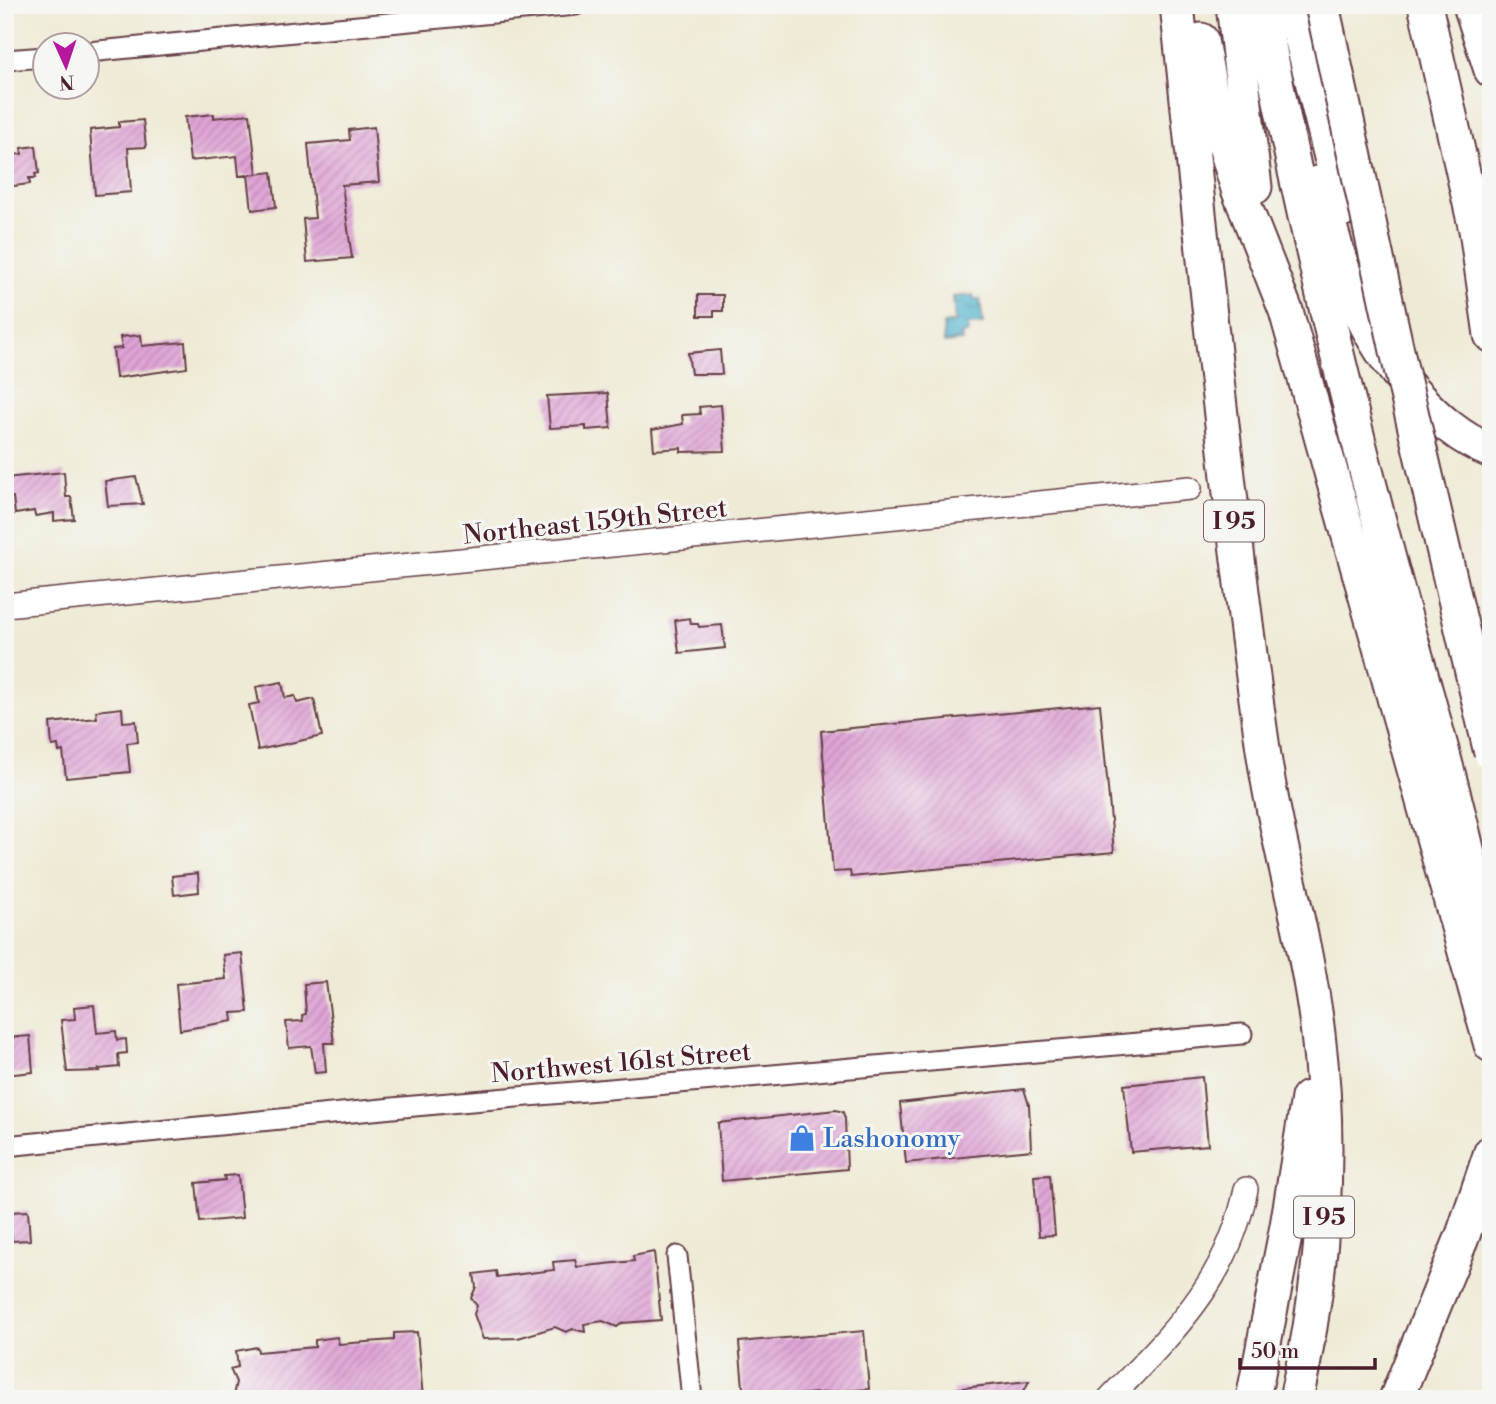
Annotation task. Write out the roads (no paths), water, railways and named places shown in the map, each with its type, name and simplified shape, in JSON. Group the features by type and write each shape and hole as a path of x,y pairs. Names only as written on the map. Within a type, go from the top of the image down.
{"highway":[{"name":"I 95","path":"1177,5 1228,475 1261,740 1318,1034 1325,1194 1316,1289 1296,1399"},
{"path":"1194,5 1213,106 1238,189 1286,311 1477,962"},
{"path":"1233,5 1263,249"},
{"path":"1261,5 1330,235 1351,295 1370,335 1392,369 1435,416 1474,444 1491,451"},
{"path":"1269,5 1330,235 1376,325 1440,394 1491,427"},
{"path":"1293,5 1372,494 1469,858 1477,962 1491,1045"},
{"path":"1322,5 1399,360 1491,752"},
{"path":"1425,5 1476,230 1491,335"},
{"path":"1470,5 1491,70"},
{"path":"1253,1399 1287,1226 1318,1034"},
{"path":"1396,1399 1463,1235 1491,1152"}],"street":[{"path":"102,51 576,5"},
{"path":"5,61 32,58"},
{"name":"Northeast 159th Street","path":"5,605 1190,488"},
{"name":"Northwest 161st Street","path":"5,1146 403,1107 1242,1034"},
{"path":"1109,1399 1177,1328 1206,1291 1232,1241 1246,1189"},
{"path":"677,1256 692,1399"}],"water":[{"path":"973,295 974,300 980,299 983,324 968,325 968,333 961,334 962,341 944,343 943,324 955,322 953,297"}],"place":[{"name":"Lashonomy","path":"802,1138"}]}
